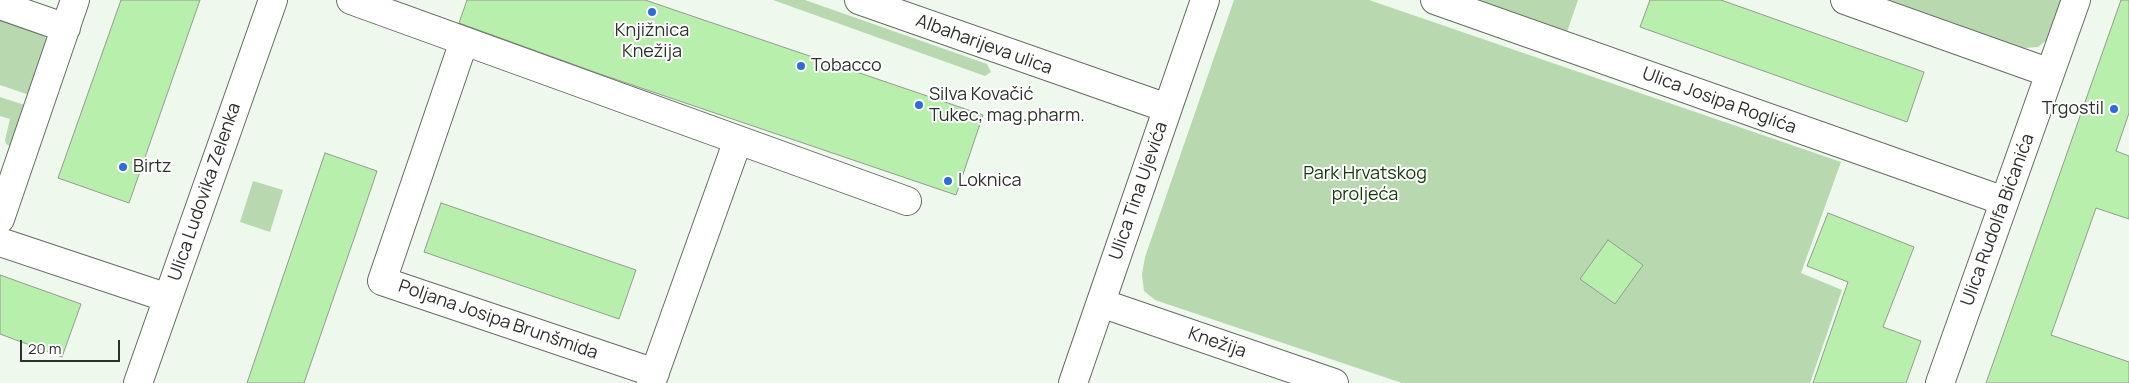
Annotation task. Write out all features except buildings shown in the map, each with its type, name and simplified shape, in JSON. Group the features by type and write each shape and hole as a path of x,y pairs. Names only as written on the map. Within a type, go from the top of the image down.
{"street":[{"path":"0,219 75,0"},
{"name":"Ulica Ludovika Zelenka","path":"138,383 273,0"},
{"path":"351,0 907,201"},
{"name":"Albaharijeva ulica","path":"859,0 1167,108"},
{"name":"Ulica Tina Ujevića","path":"1073,383 1205,0"},
{"name":"Ulica Josipa Roglića","path":"1435,0 2004,202"},
{"path":"1845,0 2050,73"},
{"name":"Ulica Rudolfa Bićanića","path":"1940,383 2076,0"},
{"path":"0,5 66,28"},
{"name":"Poljana Josipa Brunšmida","path":"464,41 382,281 653,378 738,140"},
{"path":"0,242 168,298"},
{"name":"Knežija","path":"1101,303 1334,383"}],"green space":[{"path":"773,0 805,0 987,64 991,72 985,76"},
{"name":"Park Hrvatskog proljeća","path":"1234,0 1369,0 1841,162 1801,273 1842,290 1810,383 1402,383 1155,300 1144,291 1142,274 1145,257"},
{"path":"1473,0 1578,0 1567,32"},
{"path":"1889,0 2062,0 2049,38 2038,47 2024,48"},
{"path":"0,14 43,34 47,40 35,97 0,85"},
{"path":"0,97 31,107 12,147 6,144 5,140 10,119 0,116"},
{"path":"253,181 283,190 270,232 240,222"}],"place":[{"name":"Knjižnica Knežija","path":"652,12"},
{"name":"Tobacco","path":"801,66"},
{"name":"Silva Kovačić Tukec, mag.pharm.","path":"919,105"},
{"name":"Trgostil","path":"2114,109"},
{"name":"Birtz","path":"123,167"},
{"name":"Loknica","path":"948,181"}]}
